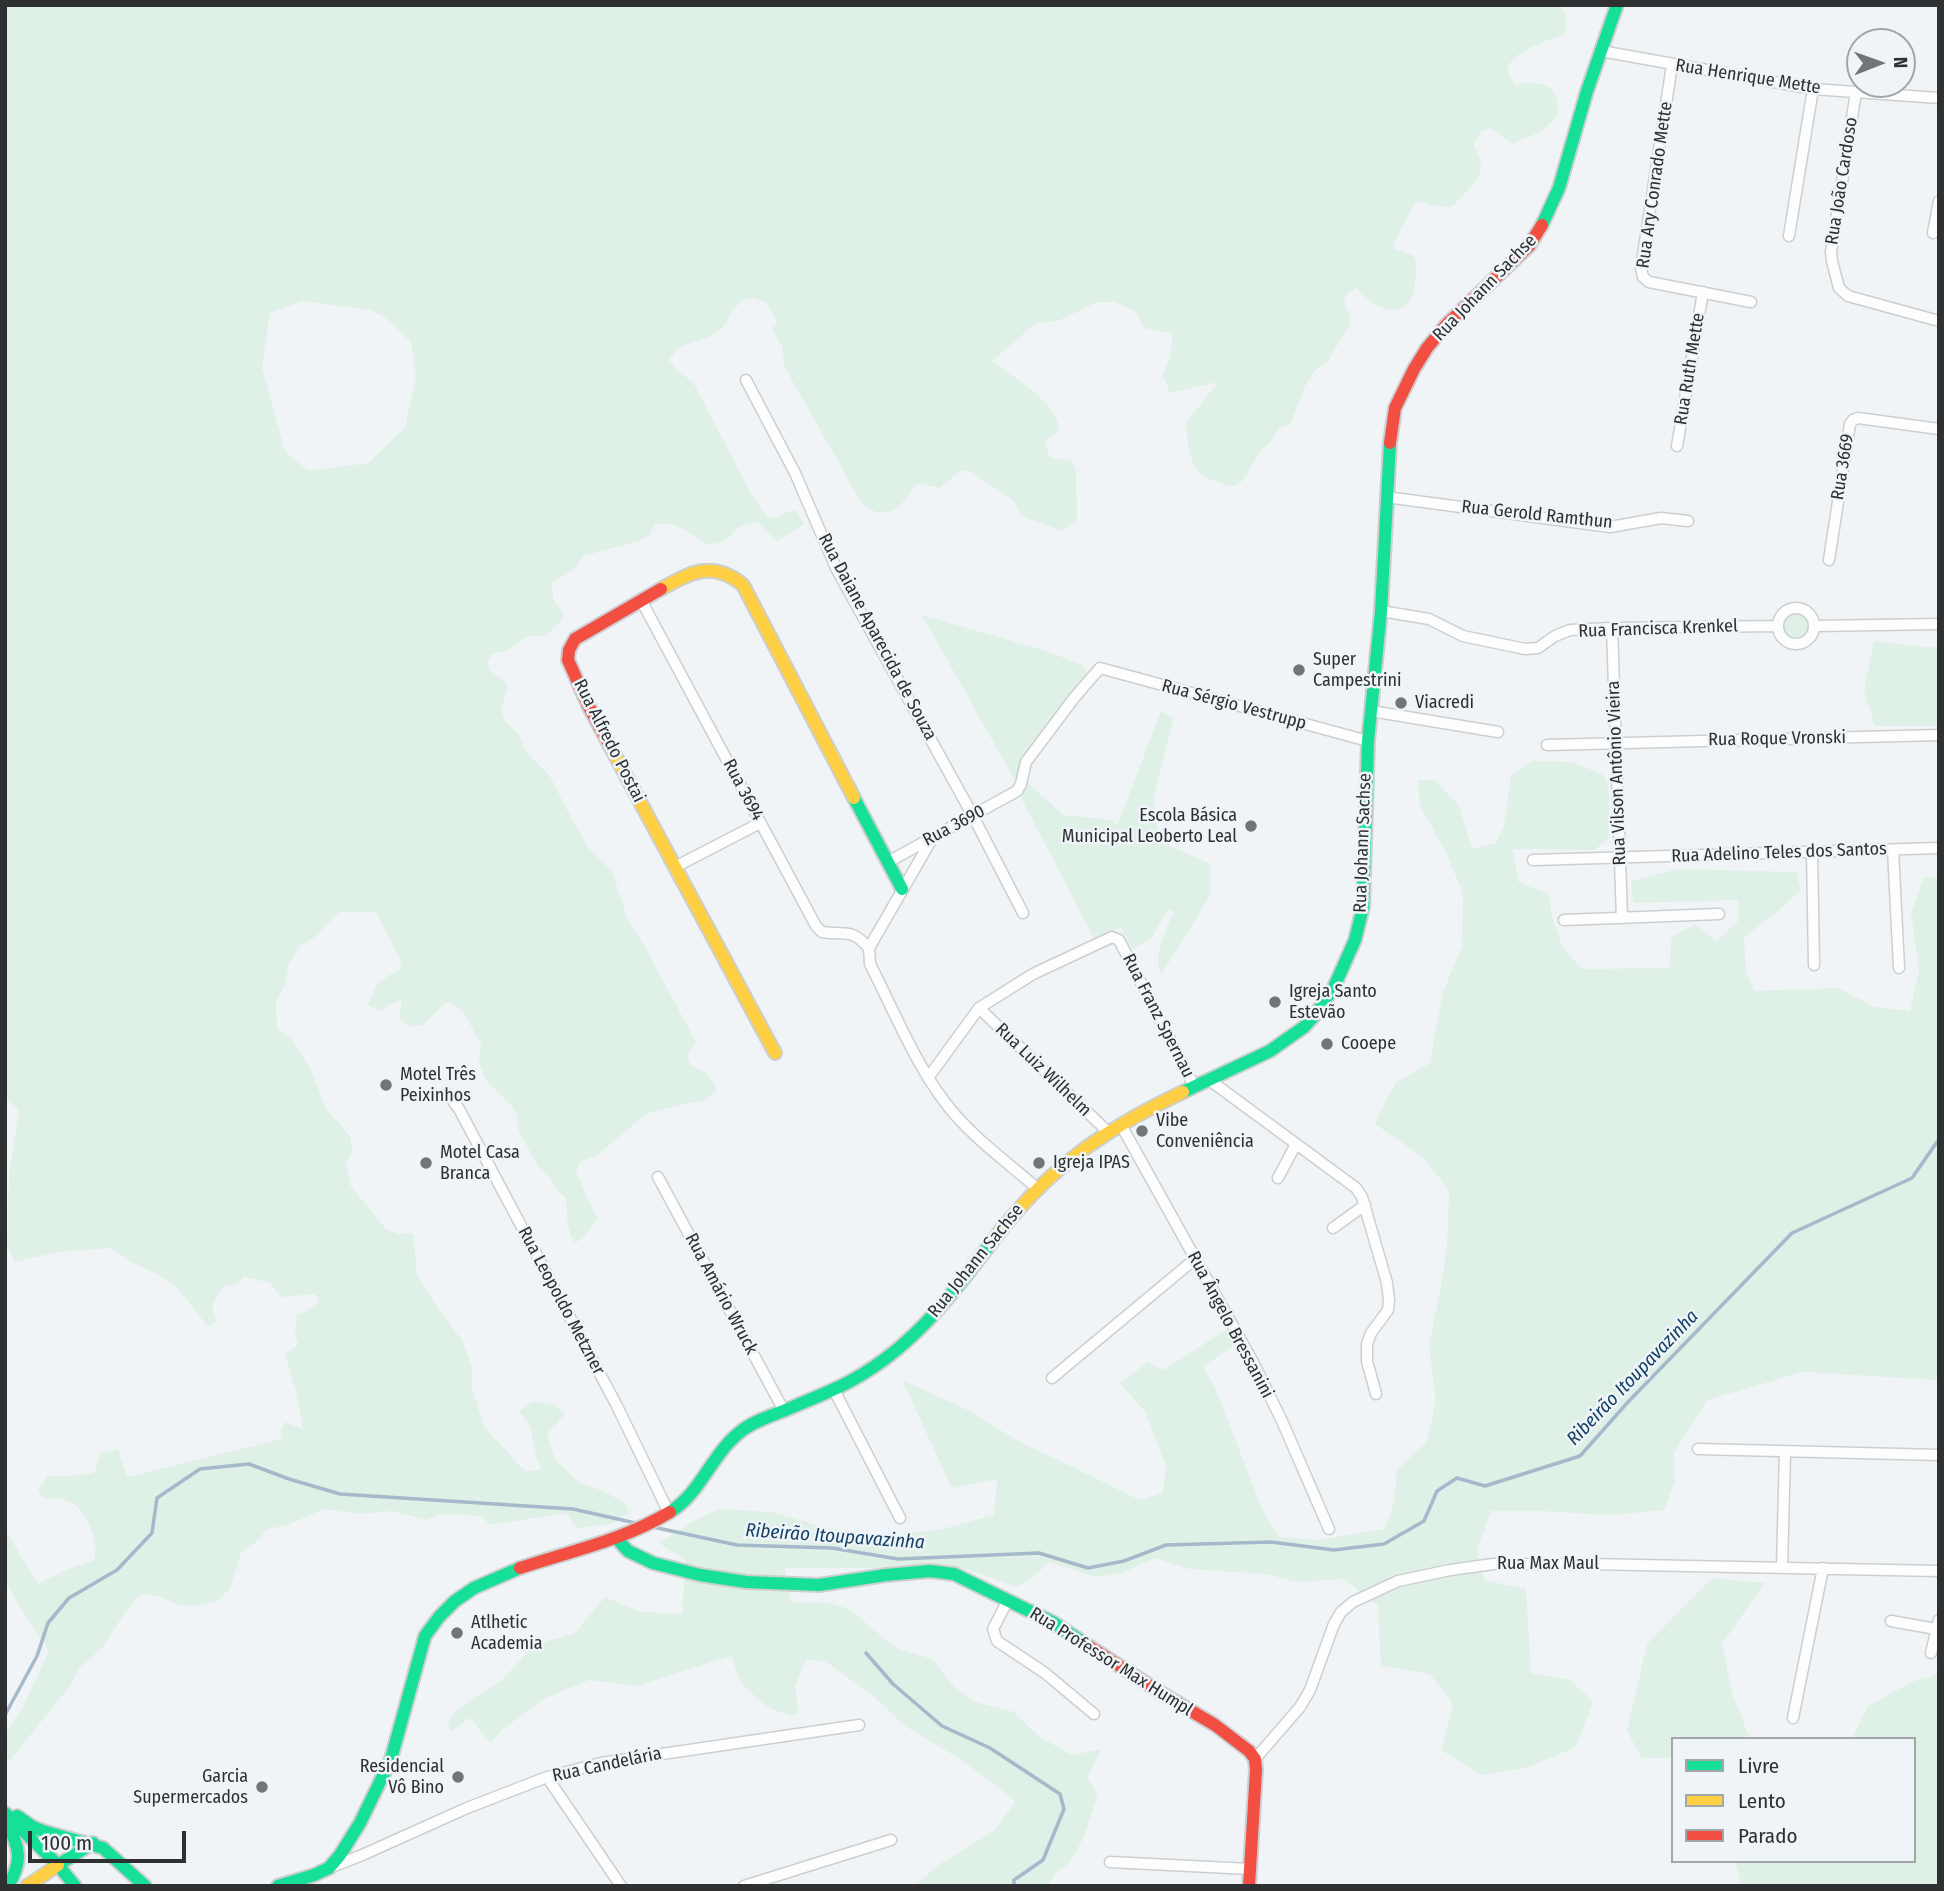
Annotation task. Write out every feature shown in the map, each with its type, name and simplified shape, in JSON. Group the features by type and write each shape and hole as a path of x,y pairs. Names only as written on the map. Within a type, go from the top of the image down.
{"main road":[{"name":"Rua Johann Sachse","path":"616,1538 669,1513 686,1501 717,1455 745,1429 834,1390 876,1368 914,1336 952,1294 1012,1216 1078,1152 1108,1132 1194,1086 1268,1052 1301,1029 1324,1004 1346,962 1363,907 1368,741 1381,611 1386,497 1395,408 1427,348 1446,325 1518,256 1537,234 1559,188 1618,5"},
{"name":"Rua Alfredo Postai","path":"775,1053 589,707 568,660 569,650 575,639 685,575 709,570 734,577 743,585 902,889"},
{"name":"Rua Professor Max Humpl","path":"616,1538 628,1551 653,1563 700,1575 746,1582 819,1585 886,1575 930,1572 954,1574 1054,1623 1215,1725 1249,1751 1255,1759"},
{"path":"278,1886 329,1868 360,1823 384,1776 420,1649 431,1626 455,1602 498,1577 539,1561 616,1538"},
{"path":"1249,1886 1255,1759"},
{"path":"5,1810 33,1827 103,1848 145,1886"},
{"path":"5,1810 75,1886"},
{"path":"5,1820 20,1852 18,1868 8,1886"},
{"path":"27,1886 93,1843"}],"street":[{"name":"Rua Henrique Mette","path":"1601,51 1813,89 1846,91"},
{"name":"Rua Ary Conrado Mette","path":"1672,65 1641,268 1643,276 1649,282 1751,302"},
{"path":"1789,236 1813,89"},
{"name":"Rua Henrique Mette","path":"1916,97 1939,99"},
{"name":"Rua João Cardoso","path":"1855,98 1831,252 1839,288 1848,296 1939,321"},
{"path":"1933,233 1939,201"},
{"name":"Rua Ruth Mette","path":"1677,446 1703,292"},
{"name":"Rua Daiane Aparecida de Souza","path":"746,380 795,473 836,568 974,816 1023,913"},
{"name":"Rua 3669","path":"1829,560 1850,424 1853,420 1858,418 1939,429"},
{"name":"Rua Gerold Ramthun","path":"1386,497 1610,527 1661,519 1688,520"},
{"name":"Rua 3694","path":"641,600 816,926 822,933 844,932 858,936 869,948"},
{"path":"1796,607 1809,613 1814,626 1808,639 1795,644 1782,639 1777,626 1783,613 1796,607"},
{"name":"Rua Francisca Krenkel","path":"1381,611 1429,619 1463,636 1525,649 1538,648 1555,636 1570,631 1777,626"},
{"path":"1814,626 1939,624"},
{"name":"Rua Vilson Antônio Vieira","path":"1612,628 1622,918"},
{"name":"Rua Sérgio Vestrupp","path":"1020,789 1026,761 1100,668 1368,741"},
{"path":"1370,712 1498,732"},
{"name":"Rua Roque Vronski","path":"1547,745 1939,735"},
{"name":"Rua 3690","path":"888,862 1020,789"},
{"path":"675,867 760,822"},
{"path":"934,837 869,948 870,964 928,1079 945,1103 966,1127 1038,1189"},
{"name":"Rua Adelino Teles dos Santos","path":"1532,860 1939,848"},
{"path":"1893,850 1899,968"},
{"path":"1812,852 1814,964"},
{"path":"1564,920 1719,914"},
{"name":"Rua Franz Spernau","path":"928,1079 979,1008 1033,974 1112,937 1119,940 1194,1086"},
{"name":"Rua Luiz Wilhelm","path":"979,1008 1108,1132"},
{"path":"1208,1079 1356,1188 1365,1205 1387,1283 1389,1300 1388,1310 1371,1333 1367,1344 1367,1361 1377,1394"},
{"name":"Rua Leopoldo Metzner","path":"447,1093 464,1117 617,1406 669,1513"},
{"name":"Rua Ângelo Bressanini","path":"1121,1125 1254,1364 1329,1530"},
{"path":"1278,1178 1296,1144"},
{"name":"Rua Amário Wruck","path":"658,1177 784,1411"},
{"path":"1333,1228 1365,1205"},
{"path":"1052,1378 1195,1259"},
{"path":"834,1390 900,1517"},
{"path":"1698,1449 1939,1455"},
{"path":"1782,1567 1785,1452"},
{"name":"Rua Max Maul","path":"1255,1759 1300,1707 1310,1690 1341,1612 1371,1592 1398,1581 1493,1564 1939,1571"},
{"path":"1793,1718 1823,1568"},
{"path":"1008,1600 993,1629 997,1641 1045,1673 1094,1714"},
{"path":"1891,1621 1938,1625 1931,1653"},
{"name":"Rua Candelária","path":"329,1868 467,1808 547,1777 591,1765 859,1726"},
{"path":"547,1777 621,1886"},
{"path":"744,1886 891,1840"},
{"path":"1111,1862 1250,1869"}],"shaded area":[{"path":"5,5 1559,5 1562,8 1566,18 1564,34 1523,52 1510,63 1508,71 1515,84 1536,83 1552,90 1558,104 1556,117 1538,132 1512,144 1491,128 1481,132 1473,143 1481,170 1465,193 1451,207 1434,206 1419,201 1414,205 1394,242 1396,250 1413,255 1416,262 1412,297 1404,306 1393,310 1378,306 1356,288 1348,292 1344,300 1350,324 1328,361 1315,371 1305,386 1290,425 1278,429 1244,479 1236,485 1226,485 1202,474 1192,461 1190,453 1186,423 1218,382 1170,393 1163,376 1170,356 1173,333 1144,328 1136,312 1115,302 1097,302 1058,321 1036,323 992,361 1044,401 1057,421 1059,431 1045,440 1049,456 1073,462 1076,470 1077,521 1062,531 1022,516 1013,500 968,470 960,471 940,488 917,483 901,505 890,512 870,509 861,502 785,368 782,345 771,329 777,323 767,303 753,298 744,300 732,310 726,324 712,336 679,347 669,360 693,382 751,494 767,517 777,519 796,510 804,524 777,541 757,522 742,526 725,541 708,545 676,526 654,525 650,535 641,540 584,556 574,569 552,583 553,599 564,613 562,620 545,637 526,638 507,650 492,654 488,662 490,671 505,681 508,689 501,709 505,721 519,734 525,750 550,776 589,848 612,871 628,920 696,1042 687,1056 690,1064 709,1075 717,1090 705,1101 646,1114 597,1155 580,1162 576,1171 597,1219 582,1239 574,1243 568,1227 566,1198 537,1165 519,1131 517,1115 510,1104 485,1079 479,1061 481,1044 462,1010 447,1002 422,1025 409,1027 399,1017 402,1000 381,1011 368,1005 378,982 400,969 401,960 376,912 339,912 316,936 299,947 289,963 284,987 276,1003 277,1028 291,1038 311,1070 326,1109 350,1136 353,1151 346,1163 350,1185 386,1229 398,1234 413,1233 417,1274 463,1342 472,1368 472,1387 484,1427 525,1471 541,1470 531,1427 519,1412 532,1401 552,1404 565,1414 547,1434 555,1459 579,1483 604,1491 626,1504 629,1513 612,1524 576,1528 566,1513 489,1525 483,1516 442,1514 426,1520 393,1511 358,1514 324,1509 290,1524 265,1530 261,1538 241,1553 230,1589 217,1601 199,1606 178,1605 146,1594 137,1597 102,1648 79,1668 71,1685 10,1760 5,1757 5,1732 20,1713 49,1651 5,1581 5,1534 7,1533 38,1584 94,1560 95,1553 94,1536 82,1512 70,1502 43,1498 38,1489 49,1475 63,1477 94,1473 101,1453 118,1449 127,1477 282,1439 281,1430 285,1422 303,1429 297,1395 285,1355 298,1344 295,1332 297,1315 319,1302 315,1294 281,1297 270,1283 244,1277 238,1283 222,1287 212,1306 216,1321 208,1327 177,1287 111,1248 58,1252 15,1262 7,1245 9,1172 19,1111 5,1098","holes":["302,301 371,310 386,318 411,342 416,376 405,427 368,463 308,471 285,451 262,368 270,313"]},
{"path":"1796,612 1806,616 1810,626 1806,636 1796,640 1786,636 1782,626 1786,616"},
{"path":"922,615 1046,651 1083,665 1087,673 1036,738 1022,761 1017,784"},
{"path":"1874,641 1939,647 1939,726 1875,726 1864,691"},
{"path":"1161,711 1174,718 1154,795 1158,841 1211,864 1210,896 1161,975 1159,951 1174,912 1168,909 1151,939 1132,949 1121,927 1095,940 1021,798 1026,781 1063,815 1113,820 1117,826"},
{"path":"1532,761 1571,762 1603,774 1609,788 1609,839 1594,850 1513,849 1519,883 1548,893 1562,946 1582,969 1670,968 1671,938 1694,924 1717,941 1739,920 1738,900 1633,903 1631,881 1677,869 1796,872 1801,889 1744,938 1746,971 1754,991 1838,988 1875,1007 1910,1011 1919,970 1911,913 1924,877 1939,877 1939,1380 1803,1372 1707,1400 1674,1453 1675,1481 1664,1510 1611,1515 1491,1511 1477,1550 1484,1580 1526,1589 1531,1673 1570,1680 1593,1701 1576,1747 1525,1768 1481,1775 1441,1750 1453,1704 1430,1674 1381,1666 1378,1606 1344,1579 1296,1582 1266,1574 1189,1569 1155,1558 1122,1573 1097,1577 1048,1562 1017,1587 966,1569 908,1565 872,1568 785,1568 791,1603 830,1603 849,1609 896,1648 932,1659 955,1688 976,1702 1014,1712 1040,1737 1072,1755 1102,1749 1087,1778 1098,1794 1084,1837 1068,1865 1057,1871 1047,1886 914,1886 937,1866 995,1830 1015,1802 955,1756 905,1726 873,1696 825,1661 806,1660 795,1686 798,1712 791,1716 767,1707 741,1683 731,1656 636,1686 589,1680 543,1699 502,1730 491,1743 470,1718 450,1732 448,1726 451,1716 501,1681 534,1645 575,1633 605,1597 641,1612 682,1614 686,1561 659,1543 697,1519 719,1509 771,1512 827,1528 886,1535 939,1530 994,1515 997,1479 952,1488 902,1380 970,1411 1015,1439 1140,1500 1163,1493 1166,1466 1145,1411 1119,1383 1148,1362 1163,1370 1226,1330 1234,1345 1203,1367 1214,1385 1263,1511 1279,1537 1319,1540 1385,1529 1394,1502 1397,1470 1427,1441 1436,1400 1429,1345 1447,1246 1449,1191 1425,1159 1375,1124 1395,1083 1430,1063 1443,992 1462,946 1463,893 1447,855 1420,805 1418,780 1435,780 1459,806 1472,849 1496,843 1504,826 1511,776"},
{"path":"1712,1578 1765,1583 1722,1644 1732,1693 1749,1737 1671,1737 1671,1758 1642,1758 1627,1731 1647,1644"},
{"path":"1939,1674 1939,1886 1742,1886 1736,1863 1916,1863 1916,1737 1853,1737 1867,1707 1911,1682"}],"waterway":[{"name":"Ribeirão Itoupavazinha","path":"653,1527 737,1545 832,1548 898,1559 1039,1553 1088,1568 1124,1561 1166,1545 1271,1542 1334,1550 1384,1544 1424,1521 1437,1491 1457,1478 1485,1486 1580,1456 1628,1402 1792,1233 1912,1178 1939,1139"},
{"name":"Ribeirão Itoupavazinha","path":"5,1715 37,1656 48,1623 69,1598 117,1570 152,1533 157,1498 200,1469 249,1464 340,1494 573,1509 640,1524"},
{"path":"866,1653 893,1684 942,1726 990,1748 1060,1794 1064,1809 1043,1860 1014,1880 1014,1886"}],"traffic: fast":[{"path":"1542,225 1559,188 1587,91 1617,5"},
{"path":"1183,1092 1270,1051 1304,1027 1334,987 1355,940 1363,907 1368,741 1381,611 1390,443"},
{"path":"854,798 902,889"},
{"path":"670,1512 690,1495 730,1441 745,1428 841,1386 887,1358 925,1324 991,1243"},
{"path":"616,1538 628,1551 653,1563 700,1575 746,1582 819,1585 930,1571 954,1574 1054,1623 1090,1647"},
{"path":"278,1886 329,1868 360,1823 391,1759 425,1636 439,1617 455,1601 474,1588 520,1568"},
{"path":"5,1813 58,1865 75,1886"},
{"path":"17,1816 46,1832 103,1848 145,1886"},
{"path":"6,1822 18,1854 16,1869 8,1886"},
{"path":"58,1865 93,1843"}],"traffic: slow":[{"path":"661,589 702,571 722,573 743,585 854,798"},
{"path":"610,746 775,1053"},
{"path":"991,1243 1054,1173 1126,1122 1183,1092"},
{"path":"27,1886 58,1865"}],"traffic: jam":[{"path":"1390,443 1395,408 1427,348 1446,325 1529,246 1542,225"},
{"path":"610,746 568,660 569,650 575,639 661,589"},
{"path":"520,1568 616,1538 670,1512"},
{"path":"1090,1647 1215,1725 1249,1751 1255,1759 1249,1886"}],"place":[{"name":"Super Campestrini","path":"1299,670"},
{"name":"Viacredi","path":"1401,703"},
{"name":"Escola Básica Municipal Leoberto Leal","path":"1251,826"},
{"name":"Igreja Santo Estevão","path":"1275,1002"},
{"name":"Cooepe","path":"1327,1044"},
{"name":"Motel Três Peixinhos","path":"386,1085"},
{"name":"Vibe Conveniência","path":"1142,1131"},
{"name":"Motel Casa Branca","path":"426,1163"},
{"name":"Igreja IPAS","path":"1039,1163"},
{"name":"Atlhetic Academia","path":"457,1633"},
{"name":"Residencial Vô Bino","path":"458,1777"},
{"name":"Garcia Supermercados","path":"262,1787"}]}
